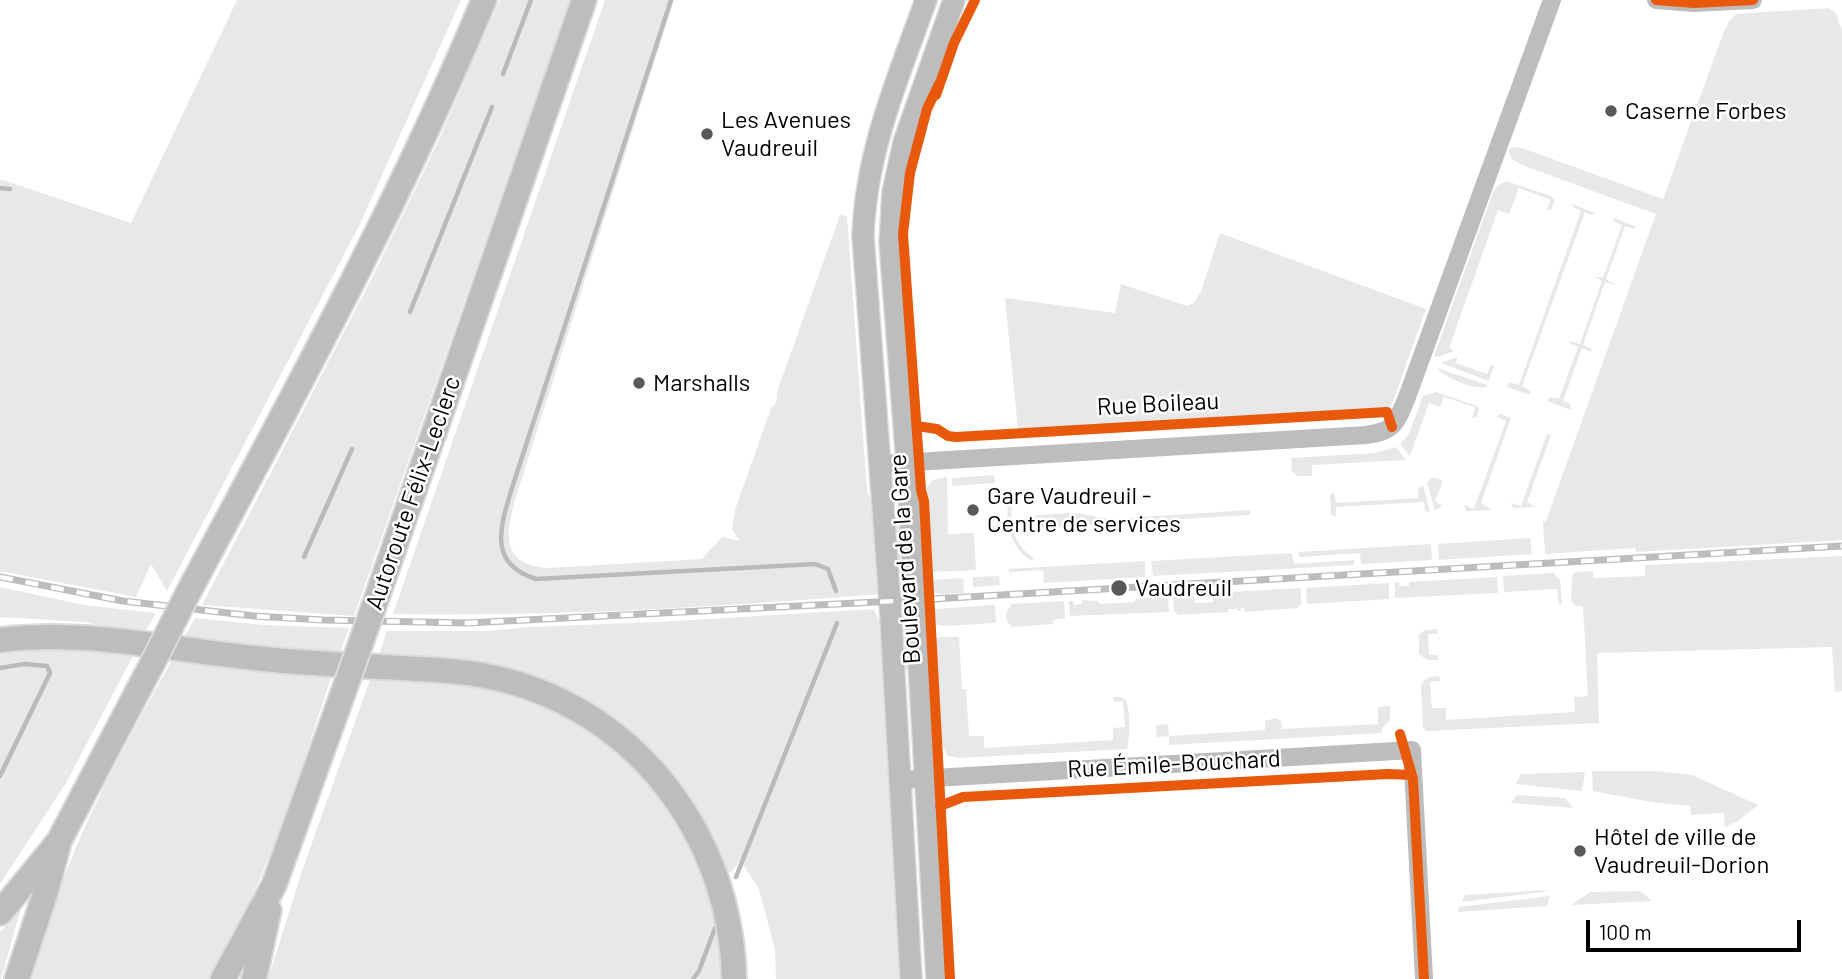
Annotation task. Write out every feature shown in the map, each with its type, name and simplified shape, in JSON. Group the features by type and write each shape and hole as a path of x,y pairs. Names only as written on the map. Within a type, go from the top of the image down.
{"highway":[{"path":"0,913 59,841 380,229 484,0"},
{"name":"Autoroute Félix-Leclerc","path":"223,979 274,885 374,606 584,0"},
{"path":"0,640 40,636 93,638 280,661 441,670 505,680 551,697 595,721 635,751 690,820 703,844 722,892 731,934 734,979"},
{"path":"17,979 46,894 59,841"},
{"path":"254,979 274,885"}],"main road":[{"name":"Boulevard de la Gare","path":"911,979 881,464 863,246 865,195 874,151 926,0"},
{"name":"Boulevard de la Gare","path":"937,979 907,462 891,272 891,209 904,142 954,0"}],"street":[{"name":"Rue Boileau","path":"881,464 1366,435 1390,429 1407,397 1552,0"},
{"path":"1656,0 1694,3 1754,0"},
{"name":"Rue Émile-Bouchard","path":"900,780 1412,750 1424,979"}],"shaded area":[{"path":"237,0 461,0 359,226 167,591 151,564 136,597 0,571 0,179 131,223"},
{"path":"500,0 570,0 354,616 202,605 374,274 437,144"},
{"path":"605,0 674,0 515,500 509,526 511,547 522,561 549,568 702,559 722,537 740,541 732,530 735,510 771,408 776,403 777,392 840,215 847,216 867,490 876,528 880,594 636,610 393,614"},
{"path":"1828,8 1836,13 1842,31 1842,540 1636,552 1635,548 1545,554 1543,522 1546,521 1656,214 1522,165 1512,159 1508,150 1514,147 1522,148 1663,199 1730,20 1736,14"},
{"path":"1506,181 1551,196 1555,200 1551,210 1547,210 1551,200 1519,188 1509,214 1498,210 1449,348 1454,351 1434,356 1493,192"},
{"path":"1572,204 1595,213 1592,215 1585,212 1522,386 1530,390 1530,395 1507,387 1509,382 1519,385 1581,211"},
{"path":"1615,218 1636,227 1634,229 1625,226 1606,279 1615,285 1605,282 1583,345 1592,349 1591,352 1582,348 1563,401 1571,404 1571,410 1547,401 1550,397 1559,399 1578,347 1569,343 1570,341 1580,344 1602,281 1593,276 1603,278 1622,225 1613,221"},
{"path":"1220,233 1426,309 1392,404 1385,410 1018,430 1005,298 1115,313 1121,284 1187,306 1194,303 1201,291"},
{"path":"1457,357 1456,363 1487,374 1490,366 1494,365 1489,381 1441,363"},
{"path":"1437,368 1487,387 1475,387 1460,382 1446,376"},
{"path":"1436,392 1477,406 1477,417 1472,418 1475,407 1444,397 1440,407 1429,403 1410,456 1400,444 1409,434 1423,396"},
{"path":"1500,414 1511,418 1481,503 1492,510 1466,511 1464,505 1474,509 1506,421 1496,417"},
{"path":"1547,434 1551,435 1527,502 1536,507 1513,508 1511,503 1521,506"},
{"path":"1396,447 1406,460 1312,465 1312,476 1298,476 1292,472 1291,458 1375,453"},
{"path":"994,475 995,483 952,486 952,478"},
{"path":"947,477 948,534 974,533 976,570 932,572 927,487 933,480"},
{"path":"1433,477 1443,481 1435,501 1442,506 1435,511 1427,482"},
{"path":"1423,485 1430,512 1425,511 1424,502 1336,507 1336,517 1331,515 1330,495 1334,492 1336,503 1418,498 1418,489"},
{"path":"1010,496 1014,497 1011,514 1014,531 1021,546 1034,558 1032,561 1018,549 1010,533 1007,514"},
{"path":"1249,510 1251,513 1248,515 1040,528 1034,526 1032,521 1036,515 1077,513 1110,519"},
{"path":"896,517 902,517 905,588 902,594 899,593 895,558"},
{"path":"1530,538 1532,554 1439,560 1438,544"},
{"path":"1431,544 1432,560 1361,564 1360,553 1299,557 1299,552"},
{"path":"1292,553 1294,564 1354,560 1354,565 1153,576 1151,561"},
{"path":"1842,556 1842,691 1835,692 1832,647 1597,653 1599,723 1426,731 1423,727 1421,687 1427,678 1439,676 1440,681 1430,682 1432,708 1446,708 1446,720 1575,712 1574,697 1588,696 1583,606 1576,606 1571,601 1572,576 1576,572 1593,571 1593,578 1645,576 1645,565"},
{"path":"1145,561 1145,577 1044,583 1043,570 1009,572 1009,569"},
{"path":"1553,573 1560,580 1562,604 1559,604 1557,589 1504,592 1503,576"},
{"path":"999,576 1000,585 973,587 973,577"},
{"path":"1497,577 1498,593 1395,598 1395,583 1399,582 1399,586 1409,586 1409,582"},
{"path":"963,578 964,593 941,594 932,591 932,580"},
{"path":"1389,583 1389,599 1307,604 1306,588"},
{"path":"0,587 84,605 156,613 144,634 84,622 0,617"},
{"path":"1301,588 1301,604 1297,608 1244,612 1244,608 1241,608 1241,611 1228,609 1228,612 1178,615 1174,611 1173,595 1193,594 1195,603 1213,602 1213,593"},
{"path":"1168,595 1169,612 1070,616 1069,601 1073,601 1074,605 1082,604 1082,600 1098,601 1099,604 1135,602 1135,599"},
{"path":"1064,601 1065,618 1053,620 1053,624 1013,627 1007,622 1006,613 1012,604"},
{"path":"995,605 996,623 942,626 934,624 934,609"},
{"path":"904,608 910,670 904,670 900,609"},
{"path":"874,609 879,621 904,979 776,979 775,950 759,889 740,860 728,873 714,840 690,801 665,769 604,715 378,658 387,631 487,631"},
{"path":"195,618 264,625 349,628 339,656 182,641"},
{"path":"1437,629 1437,634 1428,634 1429,655 1438,655 1438,660 1427,660 1419,654 1419,635 1425,630"},
{"path":"959,637 962,689 966,689 969,736 984,736 984,748 1113,740 1113,728 1125,727 1123,701 1114,702 1113,697 1118,697 1125,700 1128,709 1127,749 959,758 948,756 942,746 935,639"},
{"path":"35,648 135,652 66,783 0,884 0,651"},
{"path":"172,660 266,671 332,675 279,831 247,907 209,979 28,979 85,827 120,755"},
{"path":"371,677 444,680 521,695 577,721 628,759 683,826 717,909 723,979 268,979 302,871"},
{"path":"1390,706 1390,720 1382,728 1382,733 1169,745 1169,736 1265,730 1265,721 1276,718 1281,721 1282,729 1378,724 1378,707"},
{"path":"1168,724 1169,736 1157,737 1156,725"},
{"path":"1592,771 1654,771 1692,775 1758,805 1738,821 1725,827 1724,813 1691,815 1690,806 1593,791"},
{"path":"1585,772 1582,791 1516,784 1521,774"},
{"path":"1517,795 1565,798 1573,808 1511,803"},
{"path":"1548,890 1542,892 1462,902 1465,895"},
{"path":"1640,891 1652,901 1571,905 1590,892"},
{"path":"1550,896 1547,906 1458,912 1459,907"},
{"path":"21,908 1,979 0,979 0,932"}],"waterway":[{"path":"503,74 531,0"},
{"path":"671,0 511,491 501,531 504,554 510,564 536,579 815,564 828,569 836,591"},
{"path":"410,312 492,107"},
{"path":"0,188 10,189"},
{"path":"304,557 352,449"},
{"path":"736,877 837,623"},
{"path":"0,668 24,664 47,666 50,673 0,776"},
{"path":"693,979 699,971 715,928"}],"railway":[{"path":"0,577 123,601 254,616 467,623 1842,546"}],"cycle path":[{"path":"936,95 954,43 975,0"},
{"path":"1656,0 1694,3 1753,0"},
{"path":"939,84 927,109 910,173 903,234 921,490 924,501 950,979"},
{"path":"917,426 937,429 948,436 956,437 1387,412 1392,427"},
{"path":"1400,734 1413,779 1424,979"},
{"path":"940,806 963,797 1388,774 1412,775"}],"place":[{"name":"Caserne Forbes","path":"1611,111"},
{"name":"Les Avenues Vaudreuil","path":"707,134"},
{"name":"Marshalls","path":"639,383"},
{"name":"Gare Vaudreuil - Centre de services","path":"973,510"},
{"name":"Vaudreuil","path":"1119,588"},
{"name":"Hôtel de ville de Vaudreuil-Dorion","path":"1580,851"}]}
